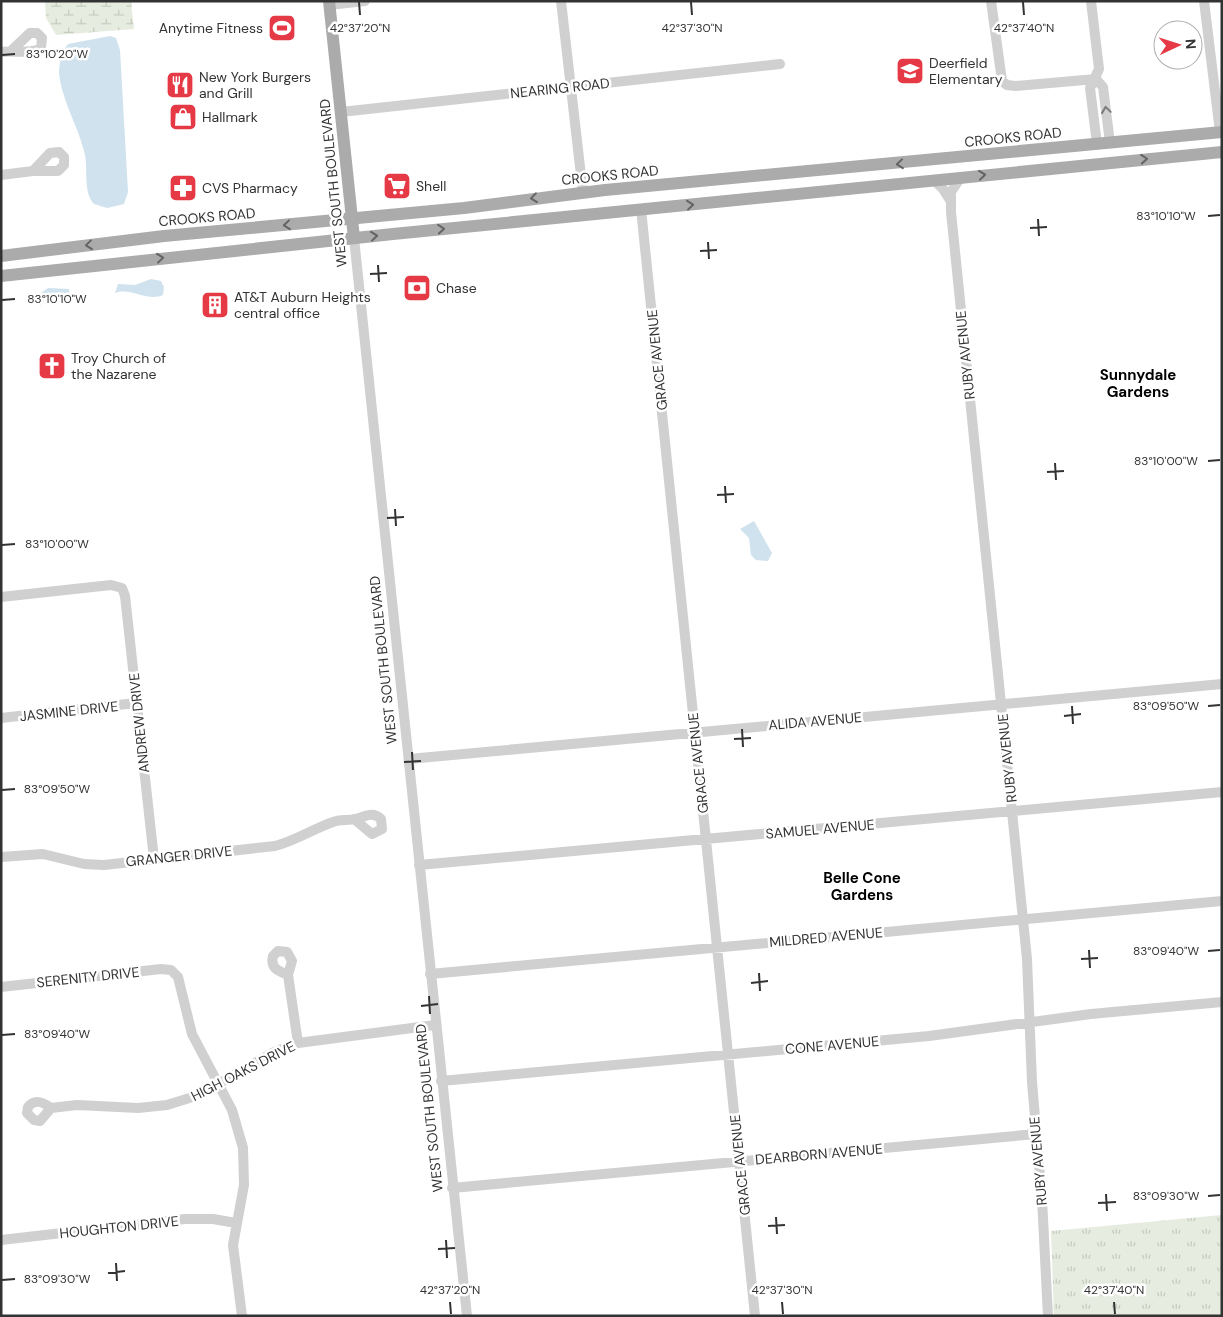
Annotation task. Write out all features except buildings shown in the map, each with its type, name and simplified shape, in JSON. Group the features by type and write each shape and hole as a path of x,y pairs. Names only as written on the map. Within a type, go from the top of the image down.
{"main road":[{"name":"WEST SOUTH BOULEVARD","path":"329,3 354,238"},
{"name":"CROOKS ROAD","path":"1,256 138,239 352,219 583,193 1221,132"},
{"path":"1056,167 1054,155 1065,147"},
{"path":"1,276 311,242 1222,152"},
{"path":"934,180 944,172 948,159"},
{"path":"642,210 638,206 636,198 643,187"},
{"path":"580,216 586,207 583,193"},
{"path":"393,234 391,222 398,214"},
{"path":"311,242 317,235 314,222"},
{"path":"133,261 130,250 138,239"},
{"path":"30,273 36,265 34,252"}],"street":[{"path":"329,3 365,1"},
{"path":"561,1 583,193"},
{"path":"992,1 1001,74 1005,84 1015,86 1096,78"},
{"path":"1091,1 1100,69 1090,88 1097,144"},
{"path":"1204,1 1221,132"},
{"name":"NEARING ROAD","path":"341,112 780,64"},
{"path":"1096,78 1102,87 1110,143"},
{"path":"1,175 33,171"},
{"path":"950,200 953,187 961,177"},
{"path":"934,180 950,200"},
{"name":"RUBY AVENUE","path":"950,200 1023,919 1048,1316"},
{"name":"GRACE AVENUE","path":"642,210 755,1316"},
{"name":"WEST SOUTH BOULEVARD","path":"354,238 452,1188 467,1316"},
{"name":"ANDREW DRIVE","path":"1,597 111,585 122,588 125,596 154,859"},
{"name":"ALIDA AVENUE","path":"408,759 1222,684"},
{"name":"JASMINE DRIVE","path":"1,718 136,703"},
{"name":"SAMUEL AVENUE","path":"419,865 1222,792"},
{"name":"GRANGER DRIVE","path":"1,857 43,854 97,865 275,846 291,841 330,822 354,820"},
{"name":"MILDRED AVENUE","path":"430,974 1222,901"},
{"name":"SERENITY DRIVE","path":"1,987 161,969 174,973 180,983 192,1034 218,1084"},
{"path":"288,975 298,1042"},
{"name":"CONE AVENUE","path":"441,1080 948,1034 1091,1014 1222,1002"},
{"name":"HIGH OAKS DRIVE","path":"51,1108 89,1105 157,1107 187,1100 274,1052 298,1042 435,1025"},
{"path":"218,1084 232,1110 243,1148 244,1185 236,1223 234,1255 242,1316"},
{"name":"DEARBORN AVENUE","path":"452,1188 1036,1134"},
{"name":"HOUGHTON DRIVE","path":"1,1240 185,1219 213,1219 236,1223"}],"green space":[{"path":"45,1 131,1 134,29 56,35 46,18"},
{"path":"1222,1215 1222,1316 1054,1316 1051,1231"}],"water":[{"path":"110,36 116,38 120,50 128,192 124,204 107,208 94,204 88,193 85,155 63,94 59,73 61,58 68,44"},
{"path":"151,279 161,281 164,287 163,295 151,297 127,292 115,293 118,284 135,285"},
{"path":"48,288 69,289 70,298 67,302 46,298 40,306 41,293"},
{"path":"754,521 772,553 768,561 756,560 751,555 749,538 740,529"}],"place":[{"name":"Anytime Fitness","path":"282,28"},
{"name":"Deerfield Elementary","path":"910,71"},
{"name":"New York Burgers and Grill","path":"180,85"},
{"name":"Hallmark","path":"183,117"},
{"name":"Shell","path":"397,186"},
{"name":"CVS Pharmacy","path":"183,188"},
{"name":"Chase","path":"417,288"},
{"name":"AT&T Auburn Heights central office","path":"215,305"},
{"name":"Troy Church of the Nazarene","path":"52,366"}],"district":[{"name":"Sunnydale Gardens","path":"1138,384"},
{"name":"Belle Cone Gardens","path":"862,886"}]}
